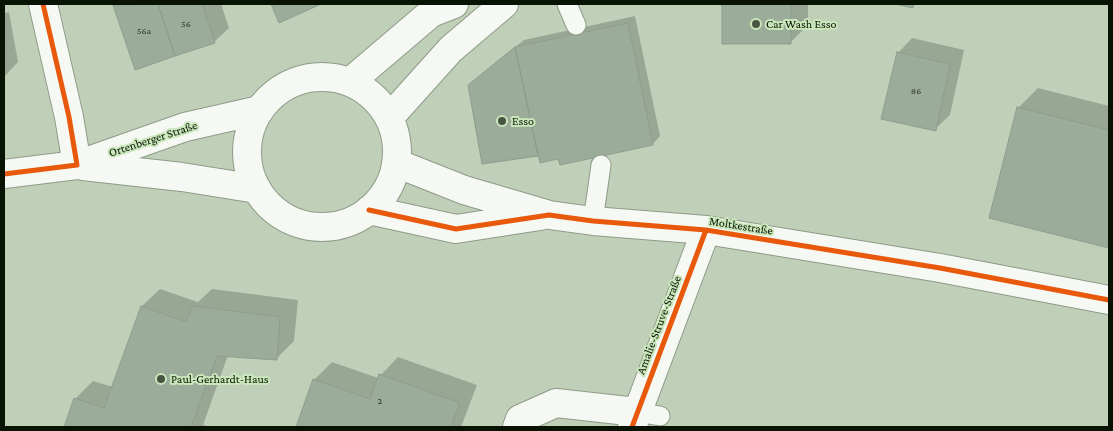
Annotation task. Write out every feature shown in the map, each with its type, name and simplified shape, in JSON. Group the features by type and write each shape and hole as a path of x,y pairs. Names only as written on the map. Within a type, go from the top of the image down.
{"street":[{"path":"43,4 70,117 77,165"},
{"path":"350,82 430,14 454,4"},
{"path":"389,118 451,49 504,4"},
{"path":"316,77 350,82 366,90 379,103 389,118 396,140 396,164 391,181 382,197 369,210 349,222 327,227 306,225 287,218 270,206 257,189 250,171 247,151 251,130 260,110 276,92 298,81 316,77"},
{"name":"Ortenberger Straße","path":"4,174 77,165 185,127 260,110"},
{"name":"Moltkestraße","path":"396,164 464,190 549,215 593,221 706,230 940,268 1109,300"},
{"name":"Ortenberger Straße","path":"77,165 182,177 257,189"},
{"name":"Moltkestraße","path":"369,210 456,229 549,215"},
{"name":"Amalie-Struve-Straße","path":"517,427 520,419 556,404 643,418 706,230"}],"lane":[{"path":"567,4 576,26"},
{"path":"593,221 602,165"}],"building":[{"path":"158,4 202,4 215,43 175,56"},
{"path":"158,4 175,56 135,70 113,5"},
{"path":"271,4 318,4 319,5 279,23"},
{"name":"Car Wash Esso","path":"722,4 791,4 791,44 722,44"},
{"path":"895,4 914,4 913,8"},
{"path":"628,23 653,145 560,165 558,159 540,163 515,47"},
{"name":"Esso","path":"515,47 538,156 482,164 468,85"},
{"path":"897,52 950,64 936,131 881,119"},
{"path":"1017,107 1109,130 1109,248 989,218"},
{"name":"Paul-Gerhardt-Haus","path":"141,306 186,322 193,306 280,317 277,360 217,356 191,427 64,427 74,398 104,408"},
{"path":"379,374 460,403 451,427 296,427 313,379 370,399"}],"cycle path":[{"path":"4,174 77,165 69,117 43,4"},
{"path":"369,210 456,229 549,215 593,221 706,230 940,268 1109,300"},
{"path":"632,427 706,230"}],"place":[{"name":"Car Wash Esso","path":"756,24"},
{"name":"Esso","path":"502,121"},
{"name":"Paul-Gerhardt-Haus","path":"161,379"}]}
